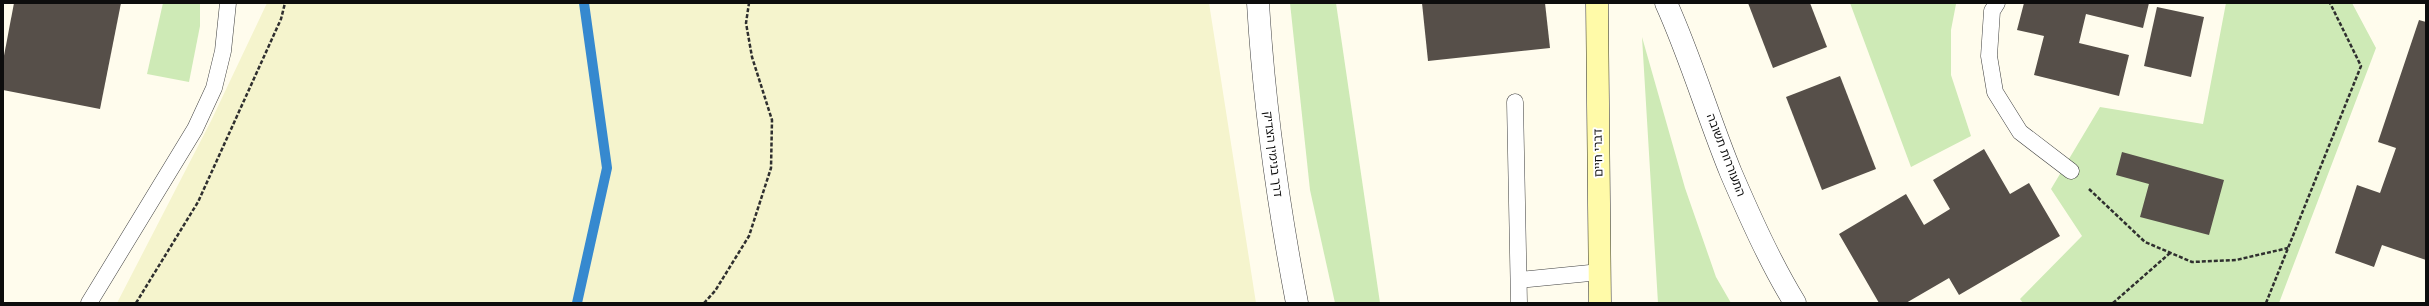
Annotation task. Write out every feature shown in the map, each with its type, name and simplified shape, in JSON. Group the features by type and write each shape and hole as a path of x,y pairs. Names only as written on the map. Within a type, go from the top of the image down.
{"street":[{"name":"דרך בנימין הצדיק","path":"1258,3 1262,65 1281,217 1297,303"},
{"name":"דברי חיים","path":"1597,3 1600,303"},
{"name":"התעוררות תשובה","path":"1666,3 1684,43 1731,172 1776,272 1795,303"}],"lane":[{"path":"89,303 195,129 214,88 223,51 228,3"},
{"path":"1997,3 1992,11 1989,56 1995,92 2020,132 2071,171"},
{"path":"1515,102 1519,303"},
{"path":"1519,280 1600,272"}],"path":[{"path":"136,303 198,202 281,19 285,3"},
{"path":"704,303 714,291 749,236 771,168 772,120 752,57 746,23 750,3"},
{"path":"2266,303 2361,66 2330,3"},
{"path":"2071,171 2145,242 2192,262 2236,260 2288,248"},
{"path":"2113,303 2170,253"}],"green space":[{"path":"163,3 200,3 200,26 189,82 147,74"},
{"path":"267,3 1209,3 1256,303 117,303 211,121"},
{"path":"1290,3 1336,3 1380,303 1335,303 1310,190"},
{"path":"1850,3 1956,4 1951,30 1951,75 1971,136 1911,167"},
{"path":"2226,3 2352,3 2376,48 2279,303 2023,303 2020,299 2082,236 2051,189 2100,107 2203,124"},
{"path":"1642,37 1685,188 1716,277 1731,303 1658,303"}],"building":[{"path":"14,3 121,3 100,109 3,90 3,61"},
{"path":"1422,3 1545,3 1550,48 1428,61"},
{"path":"1748,3 1810,3 1827,47 1773,68"},
{"path":"2024,3 2149,3 2143,28 2086,14 2079,43 2129,55 2119,96 2034,75 2044,36 2017,30"},
{"path":"2157,7 2204,17 2191,77 2144,66"},
{"path":"2419,20 2426,22 2426,260 2382,245 2374,267 2335,253 2357,185 2380,193 2396,148 2378,142"},
{"path":"1840,76 1876,169 1822,190 1786,97"},
{"path":"1984,149 2010,194 2029,183 2060,236 1959,295 1949,278 1906,303 1879,303 1839,234 1906,194 1924,225 1950,209 1933,180"},
{"path":"2122,152 2224,180 2209,235 2140,217 2149,184 2116,175"}],"waterway":[{"path":"577,303 607,168 584,3"}]}
